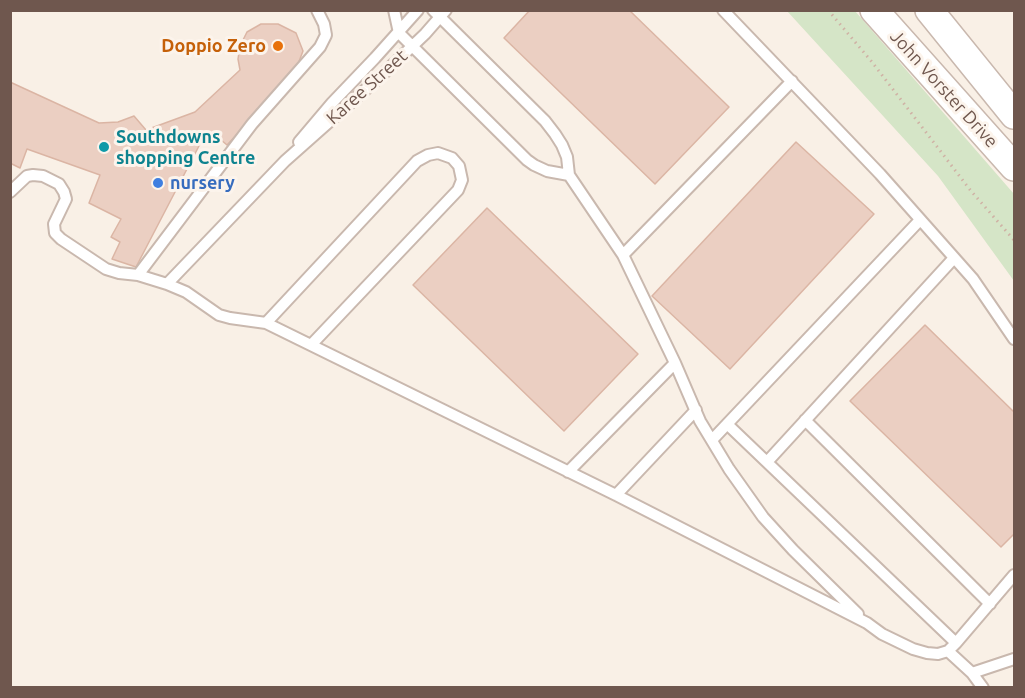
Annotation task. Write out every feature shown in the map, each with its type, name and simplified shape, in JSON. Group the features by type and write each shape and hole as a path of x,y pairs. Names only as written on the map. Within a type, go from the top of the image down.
{"street":[{"name":"John Vorster Drive","path":"874,10 1014,166"},
{"name":"John Vorster Drive","path":"929,10 1014,115"}],"lane":[{"path":"138,275 252,124 320,47 326,35 324,24 317,10"},
{"path":"394,10 399,33 527,160 548,171 569,175"},
{"name":"Karee Street","path":"285,161 317,119 418,10"},
{"path":"723,10 880,174 973,279 1014,339"},
{"path":"440,13 555,134 567,157 569,175 623,255 696,410 729,469 763,517 867,623 882,634 913,649 938,654 948,651 1014,575"},
{"name":"Karee Street","path":"167,284 285,161 383,74 412,46 440,13"},
{"path":"623,255 792,81"},
{"path":"266,323 417,161 428,154 438,153 452,158 459,166 462,180 458,190 311,345"},
{"path":"10,192 27,176 43,176 53,180 59,184 66,199 54,224 55,232 61,239 106,269 138,275 167,284 186,292 219,315 266,323 616,495 867,623"},
{"path":"712,440 920,220"},
{"path":"766,462 954,258"},
{"path":"568,472 675,363"},
{"path":"616,495 696,410"},
{"path":"805,420 990,604"},
{"path":"727,424 957,643"},
{"path":"948,651 983,687"},
{"path":"972,674 1014,659"}],"path":[{"path":"828,10 872,62 971,191 1014,240"}],"green space":[{"path":"787,11 855,11 1014,194 1014,281 938,176"}],"building":[{"path":"530,10 629,10 729,107 655,184 504,38"},
{"name":"Southdowns shopping Centre","path":"261,24 278,24 296,33 303,51 295,72 227,145 213,133 200,144 136,267 112,259 120,242 111,237 121,219 89,203 100,175 27,149 20,168 10,163 10,82 99,123 118,122 134,116 146,130 195,112 240,70 238,59 240,46 247,32"},
{"path":"796,142 874,214 730,369 652,296"},
{"path":"487,208 638,354 564,431 413,285"},
{"path":"925,325 1014,412 1014,534 1001,547 850,401"}],"place":[{"name":"Doppio Zero","path":"278,46"},
{"name":"Southdowns shopping Centre","path":"104,147"},
{"name":"nursery","path":"158,183"}]}
